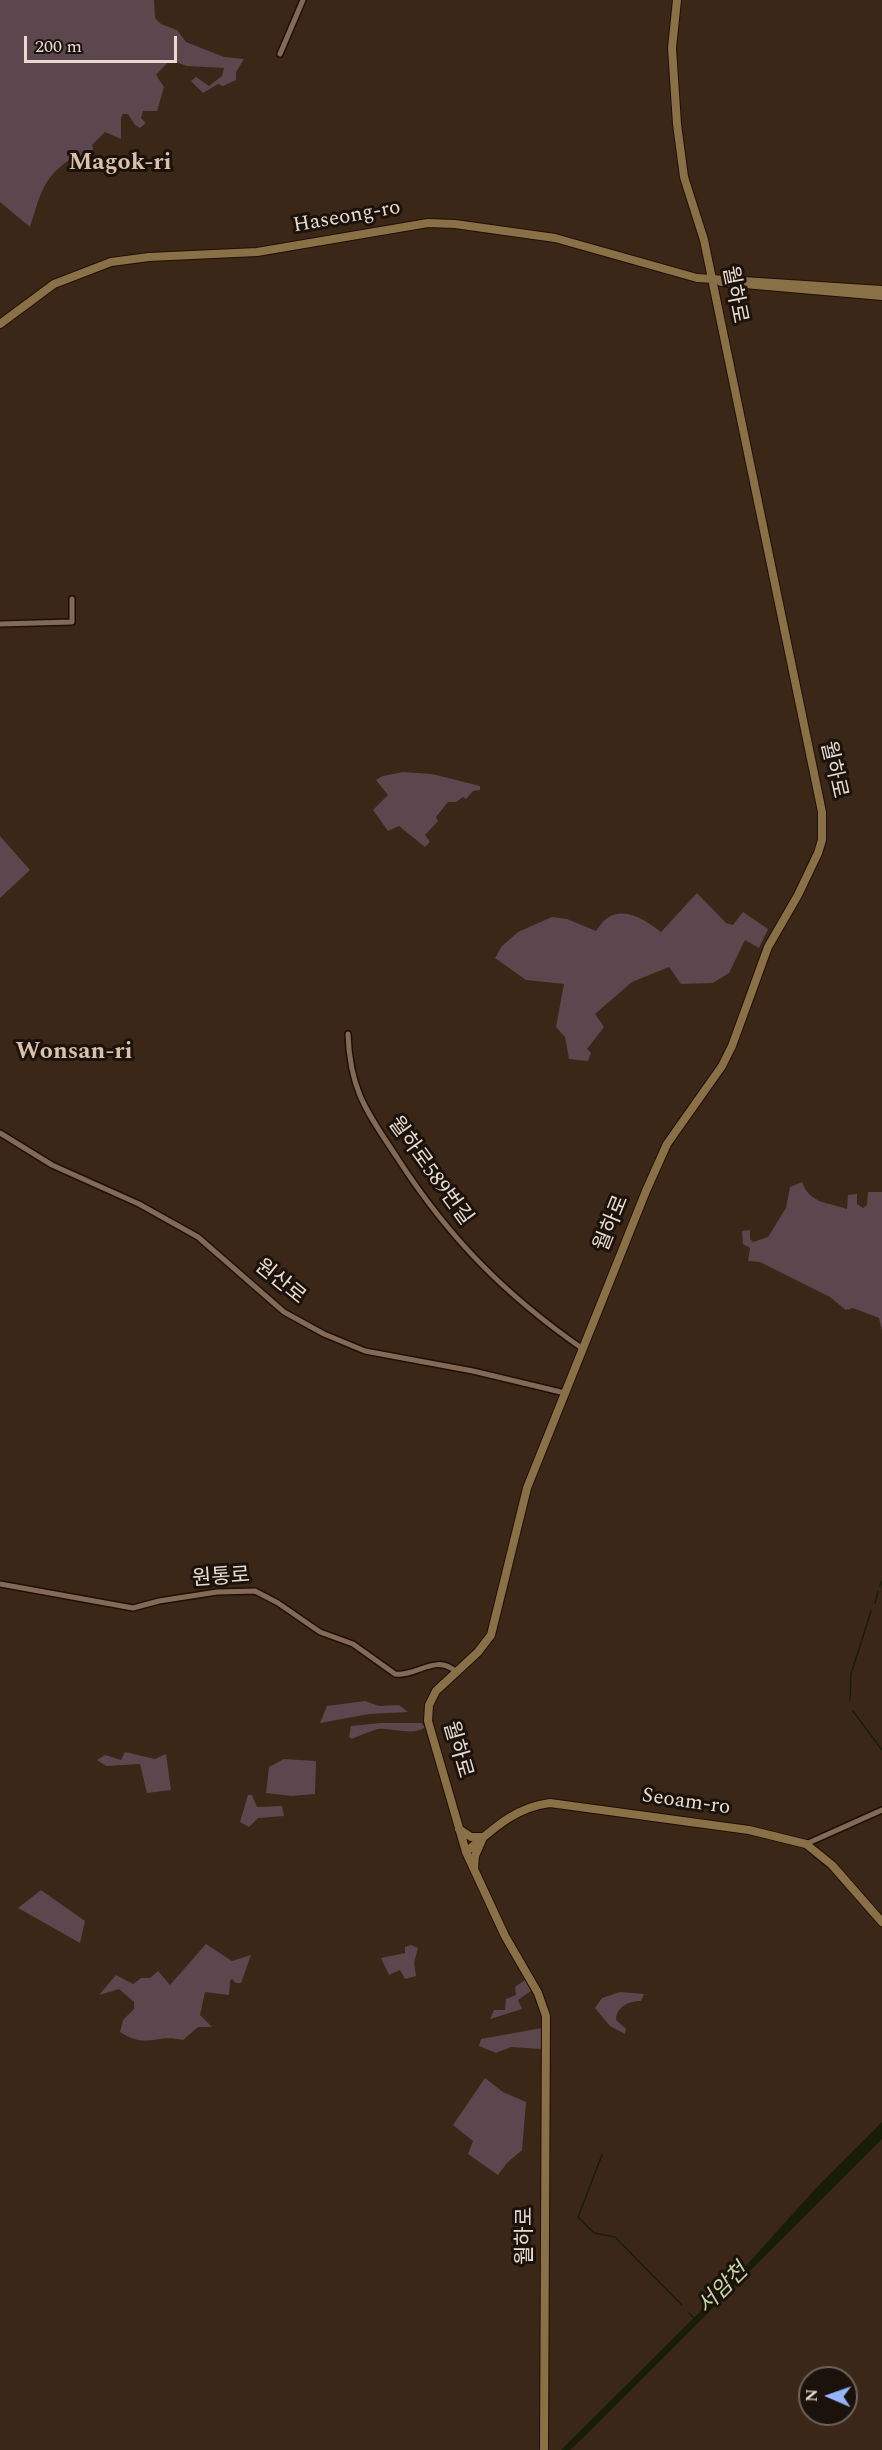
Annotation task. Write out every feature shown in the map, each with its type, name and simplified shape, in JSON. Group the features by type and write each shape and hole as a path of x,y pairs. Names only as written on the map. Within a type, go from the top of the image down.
{"street":[{"path":"280,54 303,0"},
{"name":"월하로","path":"544,2450 546,2016 538,1993 473,1871 457,1827 428,1716 436,1691 478,1653 491,1635 527,1488 660,1157 722,1066 768,947 802,888 822,840 822,812 704,240 684,177 677,124 672,48 677,0"},
{"name":"Haseong-ro","path":"0,324 54,284 111,262 149,256 257,252 428,223 455,224 555,238 594,247 673,272 711,279 882,290"},
{"name":"Haseong-ro","path":"711,279 730,285 882,296"},
{"path":"0,624 72,622 72,599"},
{"name":"월하로589번길","path":"348,1034 352,1074 364,1109 420,1196 461,1244 509,1293 583,1349"},
{"name":"원산로","path":"0,1133 51,1165 139,1204 198,1237 284,1312 330,1337 365,1351 473,1371 566,1393"},
{"name":"원통로","path":"0,1584 133,1608 159,1601 217,1592 255,1591 278,1603 320,1632 353,1644 395,1674 435,1664 446,1665 456,1672"},
{"name":"Seoam-ro","path":"466,1852 514,1814 537,1805 550,1803 749,1830 806,1844 832,1865 882,1922"},
{"path":"806,1844 882,1810"},
{"path":"457,1827 471,1837 484,1836 475,1856 473,1871"}],"shaded area":[{"path":"0,0 154,0 155,18 161,24 177,30 186,42 224,57 244,59 236,72 236,80 223,86 218,84 203,93 191,81 196,77 209,86 222,76 224,68 187,66 170,60 156,75 164,87 157,111 143,111 141,118 146,123 140,128 135,125 128,114 123,114 121,139 105,132 92,145 94,154 85,159 76,156 56,170 45,186 30,227 0,202"},
{"path":"403,772 432,774 480,786 480,790 473,791 466,799 463,797 456,802 448,802 436,817 438,821 425,835 430,842 425,847 399,826 388,831 373,810 388,795 376,780 383,776"},
{"path":"0,836 30,870 0,898"},
{"path":"697,893 726,923 733,925 743,912 768,929 759,948 745,940 729,973 713,983 681,984 669,967 632,982 595,1014 604,1027 587,1049 591,1053 588,1061 569,1059 565,1037 556,1027 564,984 526,980 495,958 502,946 518,932 552,917 567,919 596,931 605,920 613,915 628,914 642,919 661,932"},
{"path":"802,1182 814,1198 847,1209 848,1195 857,1194 857,1204 863,1208 867,1205 868,1192 882,1192 882,1331 879,1318 853,1308 846,1310 830,1297 760,1262 748,1261 750,1248 743,1244 742,1231 750,1230 750,1239 753,1242 768,1237 786,1208 790,1187"},
{"path":"365,1701 379,1706 399,1705 408,1712 369,1714 320,1723 327,1706"},
{"path":"421,1723 425,1727 409,1732 378,1729 352,1739 349,1737 351,1726"},
{"path":"125,1752 155,1759 166,1754 171,1790 147,1793 140,1764 106,1766 97,1760 105,1755 121,1760"},
{"path":"284,1759 316,1761 315,1794 292,1796 266,1793 269,1767"},
{"path":"248,1795 252,1795 257,1807 282,1806 284,1816 258,1818 249,1827 240,1822"},
{"path":"41,1890 85,1921 80,1943 18,1908"},
{"path":"206,1944 232,1961 251,1955 241,1983 236,1983 232,1979 230,1981 229,1995 205,1992 200,2015 212,2027 198,2027 183,2040 165,2038 145,2041 120,2032 123,2020 134,2009 134,2002 119,1989 99,1995 116,1975 133,1984 141,1978 150,1978 158,1971 170,1985"},
{"path":"411,1945 418,1948 414,1963 416,1976 405,1979 400,1970 389,1975 381,1958 405,1953 405,1947"},
{"path":"525,1980 531,1991 518,2000 522,2009 490,2019 494,2010 505,2010 506,1999 516,1995 515,1987"},
{"path":"620,1992 644,1994 641,2001 632,2002 618,2012 616,2020 626,2029 625,2034 610,2026 595,2008 602,1998"},
{"path":"542,2028 541,2049 511,2047 496,2053 479,2046 481,2039"},
{"path":"485,2078 503,2092 526,2102 522,2150 507,2163 498,2175 468,2154 473,2141 453,2125"}],"water":[{"name":"서암천","path":"882,2122 882,2139 584,2437 570,2450 561,2450 743,2269 817,2187"}],"waterway":[{"path":"880,1586 882,1581"},
{"path":"875,1603 878,1592"},
{"path":"850,1700 851,1674 871,1611"},
{"path":"853,1711 882,1750"},
{"path":"602,2155 578,2217 594,2233 615,2237 682,2305"},
{"name":"서암천","path":"689,2313 695,2319"}],"district":[{"name":"Magok-ri","path":"120,164"},
{"name":"Wonsan-ri","path":"74,1053"}]}
